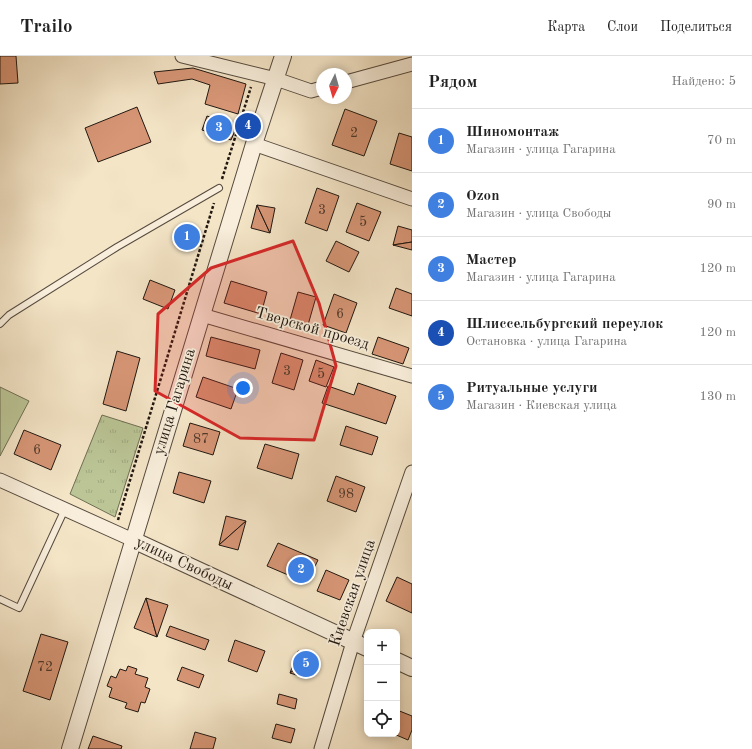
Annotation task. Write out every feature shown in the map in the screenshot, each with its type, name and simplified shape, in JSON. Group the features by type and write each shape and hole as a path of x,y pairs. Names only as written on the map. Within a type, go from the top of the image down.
{"street":[{"path":"182,56 276,79 311,92 316,90"},
{"name":"улица Гагарина","path":"70,749 254,144 283,56"},
{"path":"352,80 412,64"},
{"path":"254,144 412,199"},
{"name":"Тверской проезд","path":"202,315 412,376"},
{"name":"Киевская улица","path":"321,749 360,645 412,472"},
{"name":"улица Свободы","path":"0,480 360,645"},
{"path":"400,662 412,668"}],"lane":[{"path":"0,324 9,315 117,247 219,188"},
{"path":"0,599 19,608 65,509"}],"path":[{"path":"115,532 255,74"}],"highlighted area":[{"path":"293,241 319,303 336,366 314,440 240,438 155,391 158,314 211,268"}],"green space":[{"path":"0,387 29,401 0,456"},
{"path":"102,415 143,428 115,517 70,494"}],"building":[{"path":"0,56 16,56 18,83 0,84"},
{"path":"193,68 246,84 238,114 205,104 210,85 192,79 158,84 154,72"},
{"path":"137,107 151,142 98,162 85,128"},
{"path":"345,109 377,121 364,156 332,145"},
{"path":"207,116 237,126 231,140 202,130"},
{"path":"399,133 412,137 412,171 390,164"},
{"path":"317,188 339,196 327,231 305,223"},
{"path":"357,203 381,212 369,241 346,232"},
{"path":"257,205 270,233 251,228"},
{"path":"257,205 275,208 270,233"},
{"path":"398,226 412,230 412,242 393,245"},
{"path":"183,227 195,231 188,250 176,246"},
{"path":"336,241 359,252 349,272 326,261"},
{"path":"412,242 412,250 393,245"},
{"path":"150,280 175,290 168,309 143,299"},
{"path":"231,281 267,292 261,314 224,303"},
{"path":"396,288 412,294 412,316 389,308"},
{"path":"298,292 316,297 308,325 290,320"},
{"path":"334,294 357,303 346,333 323,325"},
{"path":"211,337 260,350 255,369 206,356"},
{"path":"378,337 409,348 403,364 372,354"},
{"path":"117,351 140,358 126,411 103,404"},
{"path":"281,353 303,360 294,390 272,383"},
{"path":"316,360 334,367 326,387 309,381"},
{"path":"203,377 238,389 231,409 196,397"},
{"path":"358,383 396,396 386,424 322,403 328,386 354,395"},
{"path":"190,423 220,432 213,455 183,446"},
{"path":"346,426 378,437 372,455 340,445"},
{"path":"24,430 61,445 51,470 14,454"},
{"path":"265,444 299,454 292,479 257,468"},
{"path":"179,472 211,481 204,503 173,493"},
{"path":"336,476 365,487 356,512 327,501"},
{"path":"226,516 246,521 219,545"},
{"path":"246,521 238,550 219,545"},
{"path":"278,543 318,560 307,583 267,566"},
{"path":"326,570 349,580 340,600 317,591"},
{"path":"397,577 412,584 412,613 386,601"},
{"path":"146,598 157,637 134,628"},
{"path":"146,598 168,605 157,637"},
{"path":"170,626 209,640 205,650 166,636"},
{"path":"41,634 68,642 50,700 23,691"},
{"path":"235,640 265,651 257,672 228,661"},
{"path":"298,651 313,656 290,673"},
{"path":"313,656 306,678 290,673"},
{"path":"128,666 137,669 135,674 148,678 145,687 150,689 145,703 141,702 138,712 125,708 127,703 109,697 112,688 107,686 111,676 116,678 120,669 126,671"},
{"path":"182,667 204,675 199,688 177,680"},
{"path":"279,694 297,699 295,709 277,704"},
{"path":"400,711 412,716 412,730 408,740 400,737"},
{"path":"276,724 295,729 291,743 272,738"},
{"path":"195,732 216,738 213,749 190,749"},
{"path":"93,736 122,746 121,749 88,749"}],"place":[{"name":"Шлиссельбургский переулок","path":"248,126"},
{"name":"Мастер","path":"219,128"},
{"name":"Шиномонтаж","path":"187,237"},
{"name":"Ozon","path":"301,570"},
{"name":"Ритуальные услуги","path":"306,664"}]}
